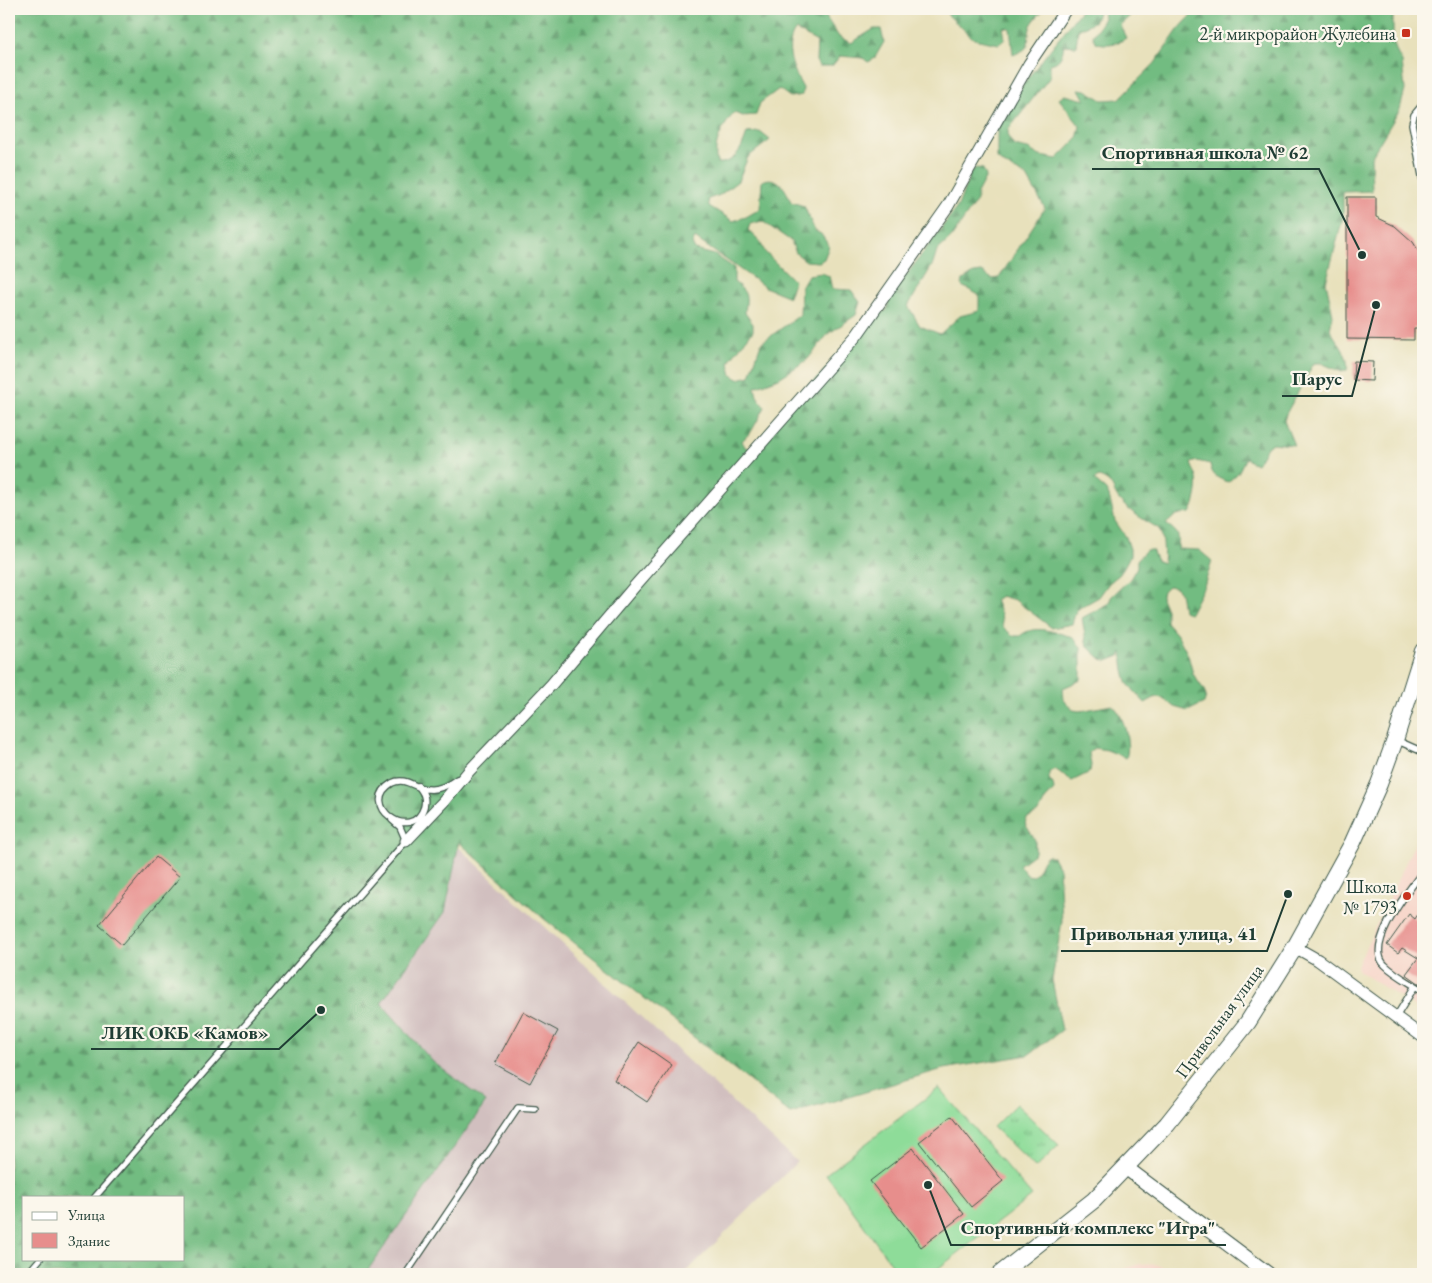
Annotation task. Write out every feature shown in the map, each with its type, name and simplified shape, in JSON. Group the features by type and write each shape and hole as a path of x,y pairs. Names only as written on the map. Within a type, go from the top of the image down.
{"main road":[{"name":"Привольная улица","path":"1000,1274 1094,1200 1167,1124 1248,1022 1295,947 1353,842 1379,784 1423,651"}],"street":[{"path":"406,841 469,771 551,685 634,587 858,335 948,206 1029,64 1066,9"},
{"path":"1295,947 1318,960 1423,1036"},
{"path":"1125,1167 1268,1274"}],"lane":[{"path":"1423,104 1414,116 1412,124 1423,181"},
{"path":"1395,740 1423,752"},
{"path":"96,1196 406,841 400,827 382,810 382,794 387,787 400,780 427,790 440,788 452,783 469,771"},
{"path":"392,820 400,822 413,820 421,815 425,800 423,792 418,786"},
{"path":"1423,871 1388,920 1381,938 1380,955 1383,964 1423,991"},
{"path":"1396,1017 1415,986"},
{"path":"406,1274 438,1235 458,1196 518,1108 534,1109"},
{"path":"27,1274 39,1260"}],"shaded area":[{"path":"9,800 453,842 797,1162 684,1274 9,1274"},
{"name":"Школа № 1793","path":"1423,826 1423,1012 1359,971 1357,966"},
{"path":"1140,1264 1160,1265 1172,1274 1112,1274"}],"green space":[{"path":"9,9 829,9 824,14 839,37 851,43 874,29 881,29 884,42 874,59 868,62 863,58 840,56 832,66 819,66 816,61 817,42 796,30 790,43 790,51 793,67 803,88 802,95 790,97 779,89 760,103 756,115 743,116 734,113 722,130 717,143 717,163 723,163 737,154 747,133 760,132 770,140 748,157 738,181 720,195 708,199 709,206 733,221 746,217 760,209 762,181 768,179 777,181 787,192 791,202 804,206 815,231 821,234 829,246 824,259 819,262 806,261 796,253 791,241 762,221 750,224 748,230 759,240 765,252 794,281 789,297 765,287 695,238 692,244 695,250 715,255 734,268 734,282 746,295 745,313 753,324 753,331 729,363 732,375 738,379 750,376 761,343 800,315 801,287 808,275 822,273 829,276 832,289 851,290 860,302 856,315 828,334 807,360 779,378 755,387 757,396 765,407 751,432 742,441 745,447 751,449 875,316 887,310 890,297 958,206 971,172 976,168 983,169 986,176 977,193 977,200 951,238 937,251 933,264 908,306 920,326 940,334 960,316 979,311 979,295 962,286 963,280 974,273 982,272 992,279 999,278 1045,208 1027,177 997,159 997,130 1024,83 1082,9 1099,9 1095,21 1078,30 1076,46 1064,45 1059,60 1050,64 1050,77 1008,130 1008,137 1014,146 1028,149 1040,156 1057,159 1077,139 1080,126 1059,99 1065,95 1085,100 1079,89 1086,90 1102,100 1119,99 1155,63 1178,30 1197,9 1393,9 1393,41 1402,62 1405,90 1400,109 1371,157 1372,191 1343,192 1343,218 1326,282 1333,315 1330,329 1345,353 1347,370 1342,372 1321,363 1314,363 1284,421 1294,445 1272,443 1267,447 1257,464 1249,461 1246,457 1238,473 1228,482 1216,476 1210,464 1197,461 1191,463 1197,482 1193,506 1190,513 1176,515 1166,524 1177,534 1178,549 1199,550 1212,561 1204,586 1190,613 1183,611 1180,592 1175,587 1168,586 1163,591 1161,598 1166,610 1166,622 1178,636 1188,655 1193,674 1204,690 1206,696 1204,703 1188,711 1174,707 1163,698 1156,697 1145,703 1128,684 1124,671 1122,652 1120,656 1107,661 1101,659 1087,646 1082,618 1109,603 1111,597 1130,579 1137,567 1137,560 1146,550 1152,550 1157,561 1163,563 1163,541 1159,529 1126,507 1118,499 1111,485 1104,479 1099,477 1094,480 1106,490 1115,521 1126,537 1130,549 1130,556 1120,574 1109,583 1099,597 1076,611 1072,624 1052,628 1015,600 1001,596 995,600 1001,614 1003,627 1013,636 1020,636 1032,630 1046,630 1073,637 1081,648 1081,680 1063,688 1064,700 1073,710 1080,711 1112,705 1120,715 1127,738 1126,758 1107,750 1094,748 1089,753 1090,772 1072,781 1055,769 1049,772 1049,779 1053,784 1054,790 1045,800 1039,812 1027,818 1025,824 1035,840 1035,853 1019,865 1027,875 1033,876 1048,855 1053,857 1059,868 1062,921 1052,980 1062,1030 1028,1055 943,1069 791,1114 543,918 459,842 445,912 381,1003 433,1062 486,1102 365,1274 9,1274"},
{"path":"945,9 1045,9 1031,25 1026,48 1013,55 1010,28 1003,27 1005,39 999,44 974,39 946,13"},
{"path":"1099,9 1134,9 1134,12 1120,25 1126,38 1111,44 1095,42 1093,36 1104,18 1103,12"},
{"path":"939,1088 1032,1196 931,1274 899,1274 826,1174"},
{"path":"1016,1104 1059,1145 1036,1168 993,1127"}],"building":[{"path":"1347,197 1376,197 1376,217 1395,226 1413,242 1421,255 1423,262 1423,320 1419,328 1414,328 1414,340 1347,339"},
{"path":"1354,361 1373,362 1372,381 1353,380"},
{"path":"156,857 180,877 122,945 99,925"},
{"path":"1423,906 1423,986 1406,974 1418,958 1402,948 1398,953 1387,945 1409,914 1415,919"},
{"path":"523,1012 558,1031 530,1083 495,1064"},
{"path":"639,1042 672,1065 647,1102 614,1080"},
{"path":"952,1116 1003,1181 971,1207 919,1142"},
{"path":"913,1148 964,1214 921,1247 870,1181"}],"place":[{"name":"2-й микрорайон Жулебина","path":"1406,33"},
{"name":"Спортивная школа № 62","path":"1362,255"},
{"name":"Парус","path":"1376,305"},
{"name":"Привольная улица, 41","path":"1288,894"},
{"name":"Школа № 1793","path":"1407,896"},
{"name":"ЛИК ОКБ «Камов»","path":"321,1010"},
{"name":"Спортивный комплекс \"Игра\"","path":"928,1185"}]}
